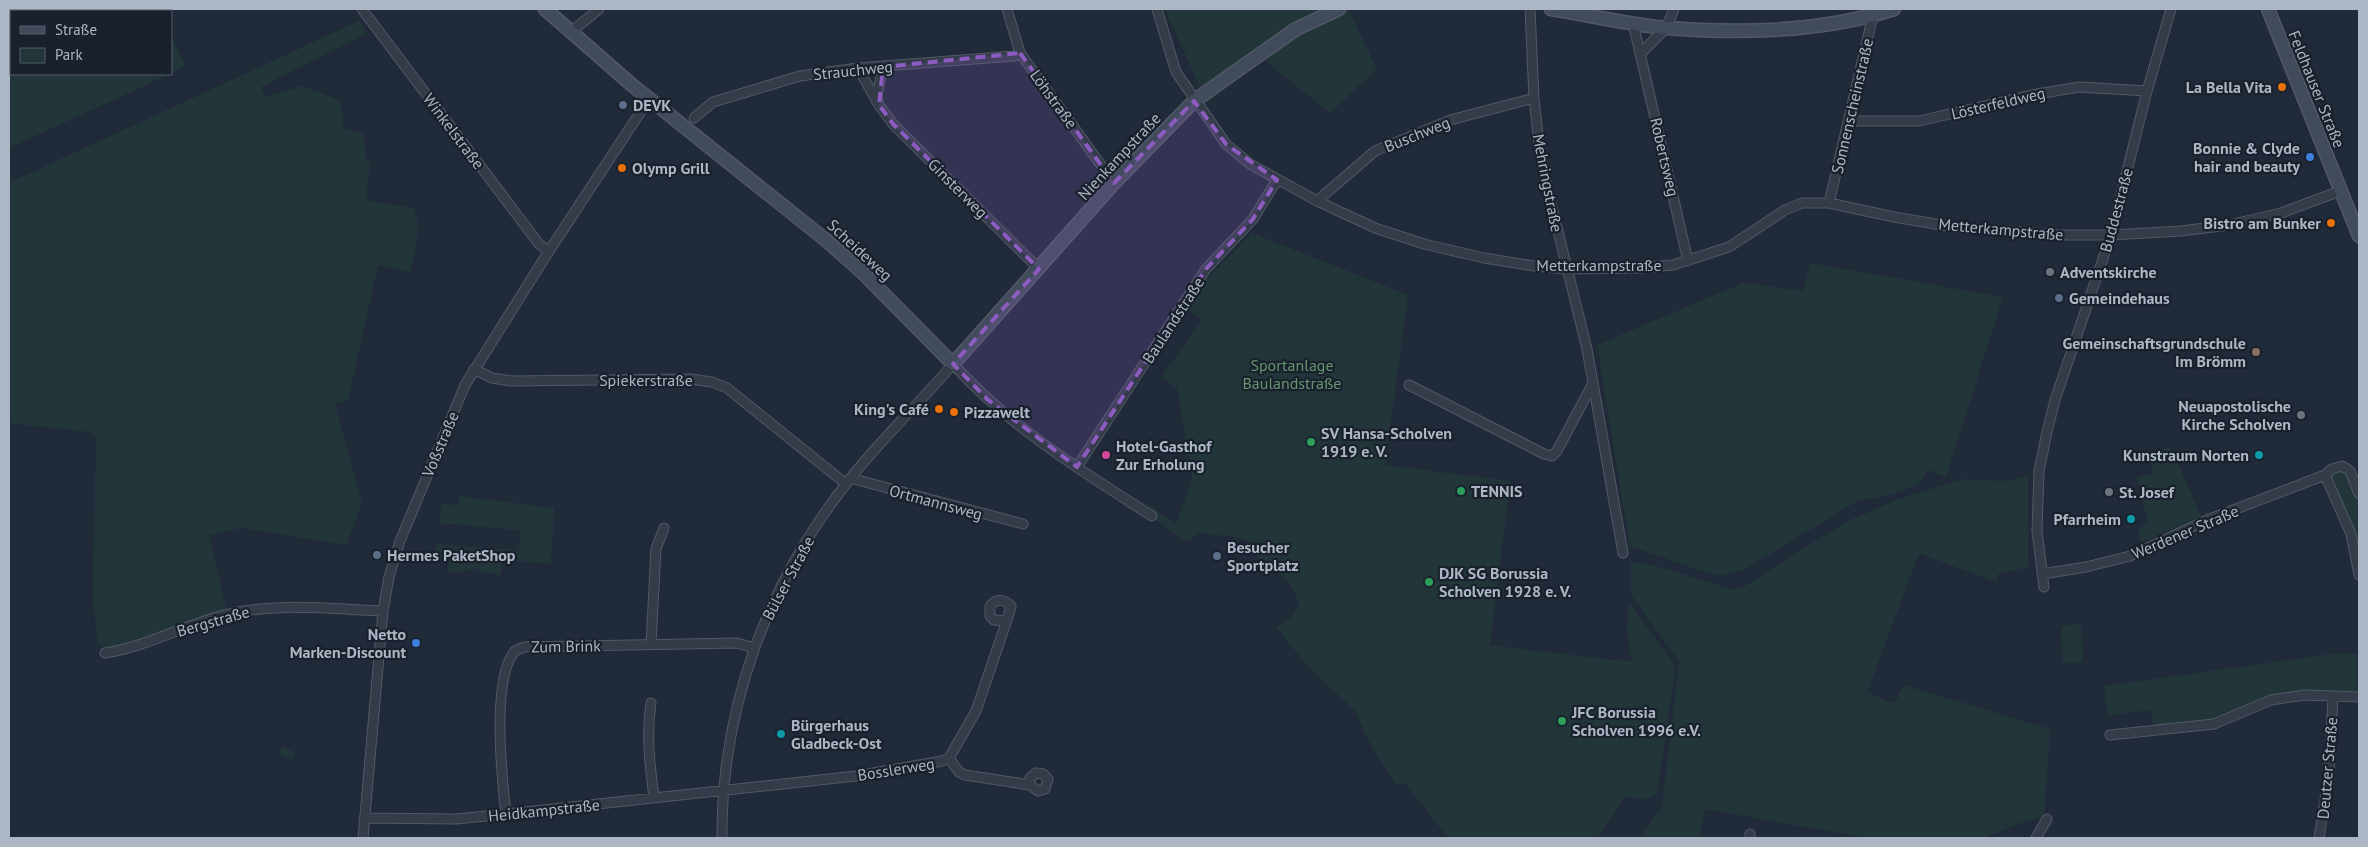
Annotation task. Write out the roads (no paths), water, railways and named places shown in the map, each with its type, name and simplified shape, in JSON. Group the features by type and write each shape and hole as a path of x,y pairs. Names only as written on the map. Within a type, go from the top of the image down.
{"street":[{"name":"Winkelstraße","path":"362,9 539,244 549,251"},
{"name":"Scheideweg","path":"545,9 649,98 827,241 862,272 988,400 1077,467 1152,516"},
{"path":"571,32 599,9"},
{"name":"Löhstraße","path":"1008,9 1020,53 1114,183"},
{"name":"Metterkampstraße","path":"1156,9 1176,72 1194,102 1226,144 1250,164 1317,201 1375,228 1424,244 1484,258 1566,268 1640,268 1673,265 1729,247 1785,210 1802,202 1829,203 1894,218 1953,227 2059,235 2111,235 2181,232 2229,225 2281,213 2340,191"},
{"name":"Nienkampstraße","path":"953,364 1114,183 1194,102 1296,30 1339,9"},
{"name":"Mehringstraße","path":"1530,9 1534,98 1547,187 1582,329 1624,554"},
{"path":"1551,9 1666,28 1727,32 1832,24 1874,12 1894,9"},
{"path":"1640,54 1666,28 1674,9"},
{"name":"Buddestraße","path":"2044,587 2037,531 2039,471 2047,432 2055,400 2111,235 2147,91 2171,9"},
{"name":"Feldhauser Straße","path":"2268,9 2359,236"},
{"name":"Sonnenscheinstraße","path":"1829,203 1874,12"},
{"name":"Robertsweg","path":"1633,22 1688,261"},
{"name":"Strauchweg","path":"694,118 712,102 800,76 858,68 1014,56 1020,53"},
{"path":"879,105 878,95 883,66"},
{"name":"Ginsterweg","path":"858,68 879,105 893,124 1039,269"},
{"name":"Lösterfeldweg","path":"1849,121 1919,120 2079,87 2147,91"},
{"name":"Voßstraße","path":"363,838 383,611 389,577 400,542 465,385 549,251 649,98"},
{"name":"Buschweg","path":"1317,201 1376,151 1450,120 1534,98"},
{"name":"Baulandstraße","path":"1077,467 1206,269 1253,219 1278,180"},
{"name":"Bülser Straße","path":"722,838 724,790 733,723 754,648 776,596 794,563 848,481 953,364"},
{"name":"Spiekerstraße","path":"474,369 492,378 511,381 690,379 712,382 739,396 848,481"},
{"path":"1409,385 1544,454 1552,456 1557,451 1593,383"},
{"name":"Werdener Straße","path":"2042,574 2086,567 2130,556 2207,520 2325,475 2332,468 2347,467 2359,494"},
{"path":"2325,475 2351,534 2359,576"},
{"name":"Ortmannsweg","path":"848,481 1023,524"},
{"path":"652,644 656,549 664,528"},
{"name":"Bergstraße","path":"105,653 123,650 223,615 265,607 383,611"},
{"name":"Bosslerweg","path":"724,790 856,776 950,758 976,711 1005,621"},
{"name":"Zum Brink","path":"506,814 501,764 500,721 506,670 512,654 524,647 737,643 754,648"},
{"path":"2110,735 2214,724 2271,700 2305,695 2359,697"},
{"name":"Deutzer Straße","path":"2319,838 2330,767 2333,697"},
{"path":"651,703 648,725 654,798"},
{"path":"950,758 959,772 965,775 1030,785"},
{"name":"Heidkampstraße","path":"364,818 456,819 724,790"},
{"path":"2036,838 2047,819"}],"place":[{"name":"La Bella Vita","path":"2282,87"},
{"name":"DEVK","path":"623,105"},
{"name":"Bonnie & Clyde hair and beauty","path":"2310,157"},
{"name":"Olymp Grill","path":"622,168"},
{"name":"Bistro am Bunker","path":"2331,223"},
{"name":"Adventskirche","path":"2050,272"},
{"name":"Gemeindehaus","path":"2059,298"},
{"name":"Gemeinschaftsgrundschule Im Brömm","path":"2256,352"},
{"name":"King's Café","path":"939,409"},
{"name":"Pizzawelt","path":"954,412"},
{"name":"Neuapostolische Kirche Scholven","path":"2301,415"},
{"name":"SV Hansa-Scholven 1919 e. V.","path":"1311,442"},
{"name":"Hotel-Gasthof Zur Erholung","path":"1106,455"},
{"name":"Kunstraum Norten","path":"2259,455"},
{"name":"TENNIS","path":"1461,491"},
{"name":"St. Josef","path":"2109,492"},
{"name":"Pfarrheim","path":"2131,519"},
{"name":"Hermes PaketShop","path":"377,555"},
{"name":"Besucher Sportplatz","path":"1217,556"},
{"name":"DJK SG Borussia Scholven 1928 e. V.","path":"1429,582"},
{"name":"Netto Marken-Discount","path":"416,643"},
{"name":"JFC Borussia Scholven 1996 e.V.","path":"1562,721"},
{"name":"Bürgerhaus Gladbeck-Ost","path":"781,734"}],"park label":[{"name":"Sportanlage Baulandstraße","path":"1292,374"}]}
